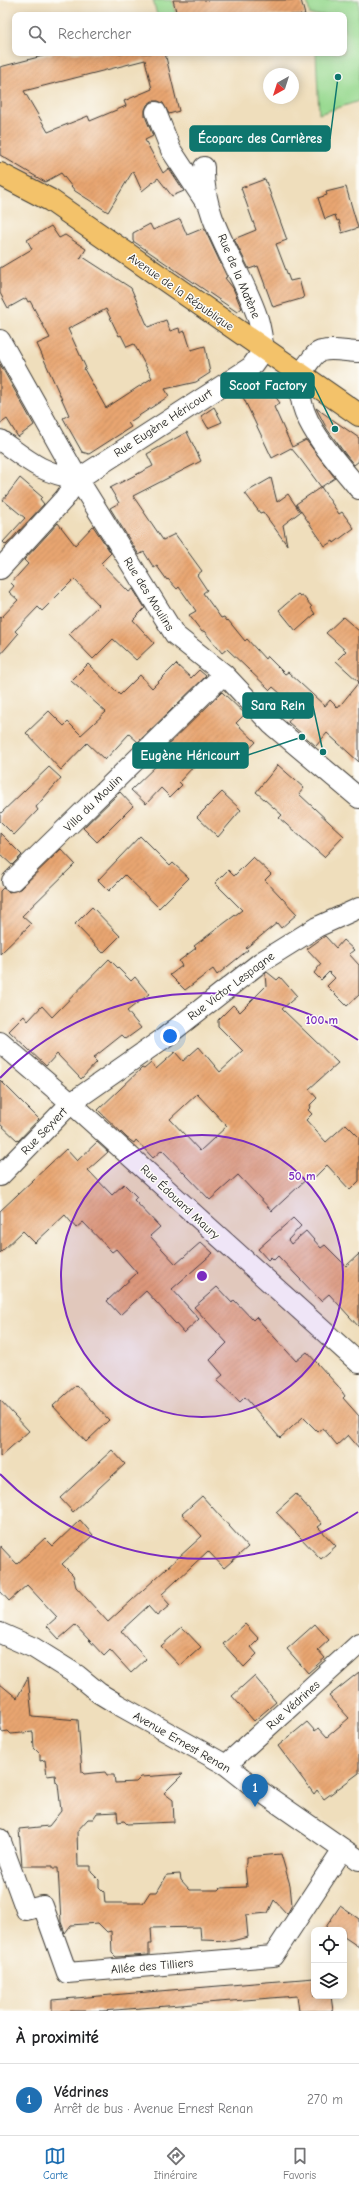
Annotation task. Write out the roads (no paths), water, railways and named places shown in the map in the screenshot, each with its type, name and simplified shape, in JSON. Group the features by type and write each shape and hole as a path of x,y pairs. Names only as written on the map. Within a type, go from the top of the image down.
{"main road":[{"name":"Avenue de la République","path":"0,174 50,200 359,415"}],"street":[{"name":"Rue de la Matène","path":"156,112 171,150 195,183 207,205 258,319 264,349"},
{"name":"Rue de la Matène","path":"204,167 207,205"},
{"name":"Rue des Moulins","path":"0,340 78,479 175,635 224,674 271,724 359,798"},
{"name":"Rue Eugène Héricourt","path":"78,479 251,367 264,349"},
{"path":"359,352 323,350 317,353 301,375 300,396 309,424 359,489"},
{"path":"0,440 34,465 56,476 78,479 64,499 0,569"},
{"name":"Villa du Moulin","path":"12,882 224,674"},
{"name":"Rue Victor Lespagne","path":"71,1103 164,1038 261,962 316,927 359,908"},
{"name":"Rue Édouard Maury","path":"0,1042 71,1103 359,1363"},
{"name":"Rue Seyvert","path":"0,1176 71,1103"},
{"name":"Avenue Ernest Renan","path":"0,1633 34,1648 77,1675 98,1693 226,1765 250,1784 351,1854"},
{"name":"Rue Védrines","path":"226,1765 359,1644"},
{"name":"Allée des Tilliers","path":"0,1839 26,1910 43,1906 67,1973 273,1956 351,1854"}],"place":[{"name":"Écoparc des Carrières","path":"338,77"},
{"name":"Scoot Factory","path":"335,429"},
{"name":"Eugène Héricourt","path":"302,737"},
{"name":"Sara Rein","path":"323,752"},
{"name":"Védrines","path":"255,1807"}]}
